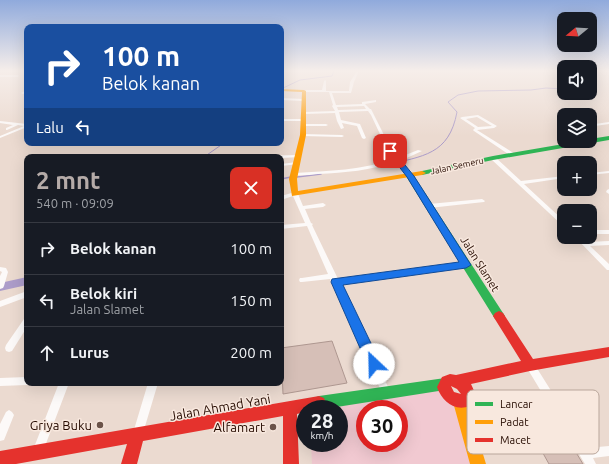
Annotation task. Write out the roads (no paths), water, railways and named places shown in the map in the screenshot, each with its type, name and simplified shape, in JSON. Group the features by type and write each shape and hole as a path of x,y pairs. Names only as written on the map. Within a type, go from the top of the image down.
{"street":[{"path":"293,93 304,95"},
{"path":"284,99 316,93"},
{"path":"330,93 342,128"},
{"path":"304,95 302,135 294,176 295,194 386,392"},
{"path":"365,105 363,102 375,102"},
{"path":"334,106 365,105 370,110 398,162 410,176"},
{"path":"303,120 336,112 370,110"},
{"path":"477,128 495,126 478,116 462,118 477,128 476,130 513,155"},
{"path":"284,120 303,120 326,125"},
{"path":"339,121 359,125 364,138"},
{"path":"0,122 24,125"},
{"path":"0,125 6,123"},
{"path":"597,125 609,123"},
{"path":"7,129 17,124"},
{"path":"0,137 24,126"},
{"path":"302,135 342,136"},
{"name":"Jalan Semeru","path":"284,197 295,194 410,176 494,158 609,138"},
{"path":"294,176 334,172 398,162 420,151"},
{"path":"494,158 557,217"},
{"path":"284,159 298,160"},
{"path":"284,164 298,160"},
{"path":"597,173 609,172"},
{"name":"Jalan Slamet","path":"410,176 530,365"},
{"path":"520,183 557,178"},
{"path":"429,206 482,201"},
{"path":"302,208 323,205"},
{"path":"284,227 310,224"},
{"path":"597,232 609,232"},
{"path":"597,244 609,243"},
{"path":"585,244 609,268"},
{"path":"302,280 335,279 466,265"},
{"path":"1,283 3,270"},
{"path":"0,304 24,295"},
{"path":"9,348 24,326"},
{"path":"467,399 460,402 452,400 446,394 444,387 445,384 450,380 458,381 530,365 609,352"},
{"path":"530,365 545,390"},
{"path":"0,382 24,381"},
{"path":"458,381 464,385 467,390"},
{"name":"Jalan Ahmad Yani","path":"0,458 386,392 445,384"},
{"path":"37,452 63,386"},
{"path":"129,464 152,386"},
{"path":"460,402 467,426"},
{"path":"290,408 291,464"},
{"path":"0,436 9,415"},
{"path":"599,452 609,451"},
{"path":"475,454 478,464"},
{"path":"585,454 591,464"}],"waterway":[{"path":"386,165 423,156 441,145 448,137 457,112 448,102 458,95 470,93"},
{"path":"208,154 220,146"},
{"path":"297,177 321,174"},
{"path":"284,178 291,177"},
{"path":"0,287 24,282"}],"place":[{"name":"Griya Buku","path":"100,425"},
{"name":"Alfamart","path":"273,427"}]}
